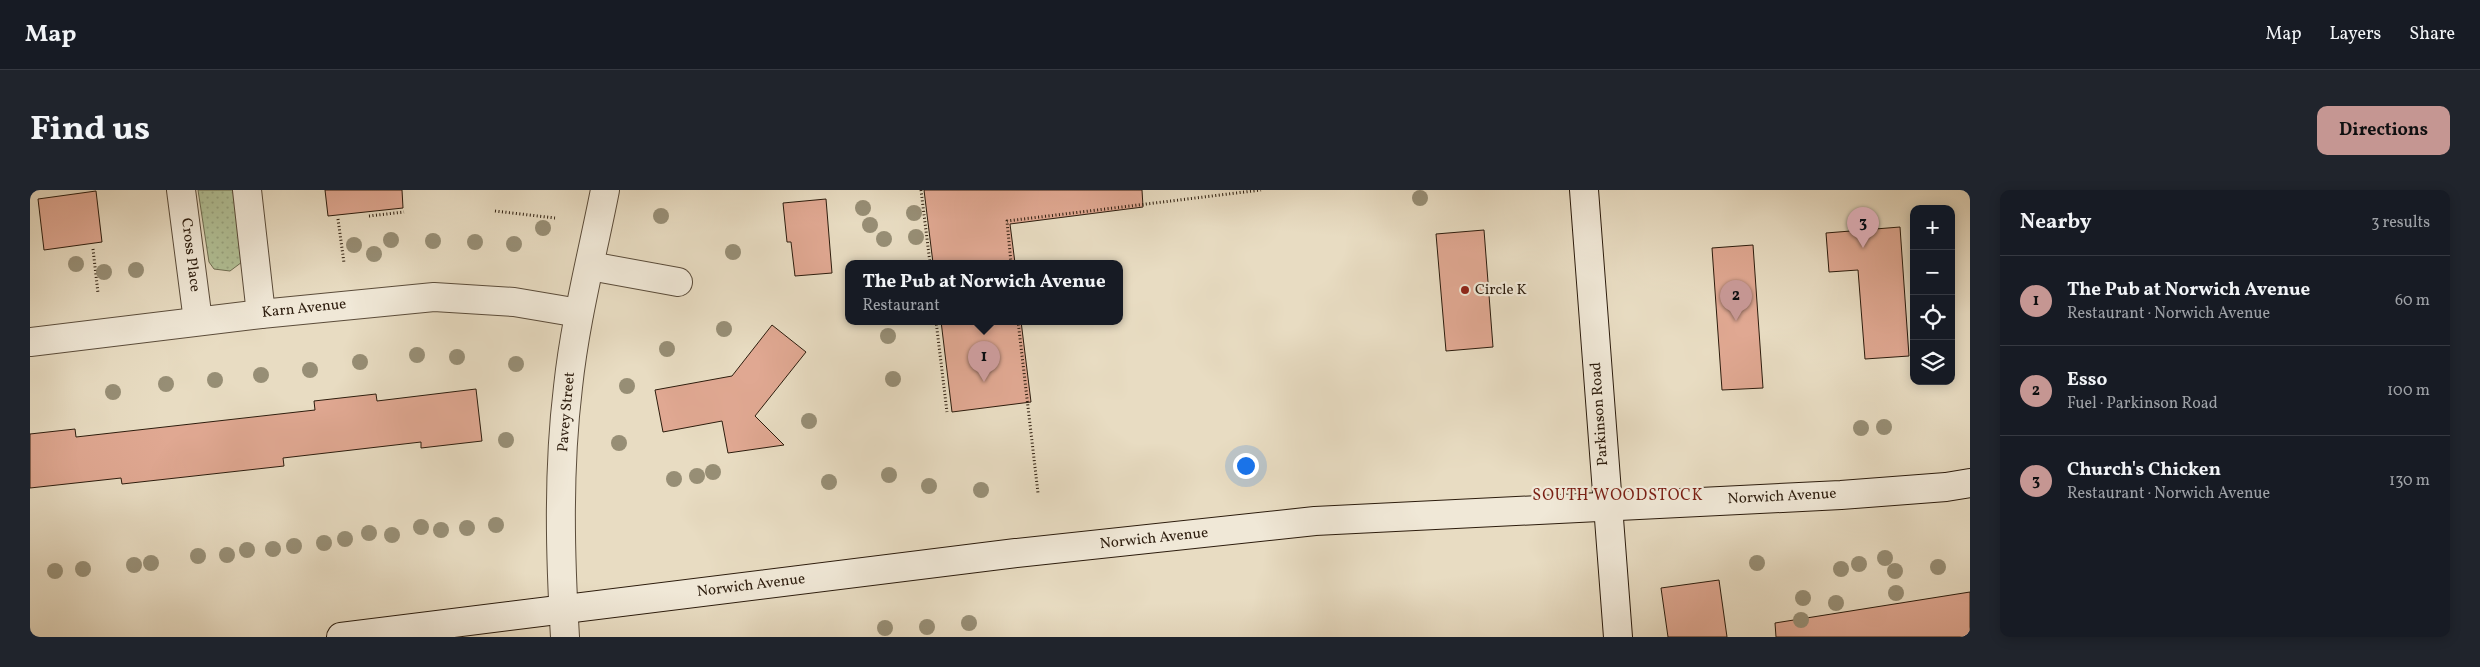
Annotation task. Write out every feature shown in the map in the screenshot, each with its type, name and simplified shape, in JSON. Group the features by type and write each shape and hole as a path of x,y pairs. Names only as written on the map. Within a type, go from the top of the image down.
{"main road":[{"name":"Cross Place","path":"181,190 198,321"},
{"path":"248,190 261,314"},
{"name":"Pavey Street","path":"565,637 561,490 568,388 579,313 605,190"},
{"name":"Parkinson Road","path":"1584,190 1618,637"},
{"path":"590,266 678,282"},
{"name":"Karn Avenue","path":"30,342 374,301 456,297 514,302 579,313"},
{"name":"Norwich Avenue","path":"341,637 1006,555 1315,521 1607,505 1841,495 1970,483"}],"path":[{"path":"921,190 930,260"},
{"path":"1011,260 1006,221 1261,190"},
{"path":"495,211 555,218"},
{"path":"369,216 404,212"},
{"path":"338,219 344,263"},
{"path":"92,249 98,293"},
{"path":"936,325 947,412"},
{"path":"1018,325 1038,493"}],"green space":[{"path":"198,190 236,190 242,262 230,271 214,269 209,262"}],"building":[{"path":"325,190 402,190 403,208 328,216"},
{"path":"924,190 1142,190 1143,207 1010,224 1015,260 933,260"},
{"path":"96,191 102,242 44,250 38,199"},
{"path":"826,199 832,273 795,276 791,242 787,242 783,203"},
{"path":"1900,227 1909,356 1865,359 1858,270 1829,272 1826,233"},
{"name":"Circle K","path":"1484,230 1493,347 1446,351 1436,234"},
{"path":"1753,245 1763,388 1722,390 1712,248"},
{"path":"772,325 806,352 755,416 784,445 728,453 722,421 663,432 655,390 732,376"},
{"path":"941,325 1021,325 1031,402 952,412"},
{"path":"476,389 482,441 421,448 421,442 283,458 284,466 122,484 121,478 30,488 30,434 75,429 76,437 315,410 314,401 376,394 377,401"},
{"path":"1719,580 1727,637 1668,637 1661,588"},
{"path":"1970,592 1970,637 1776,637 1775,623"}],"place":[{"name":"Church's Chicken","path":"1863,248"},
{"name":"Circle K","path":"1465,290"},
{"name":"Esso","path":"1736,321"},
{"name":"The Pub at Norwich Avenue","path":"984,382"}],"district":[{"name":"SOUTH WOODSTOCK","path":"1618,496"}]}
